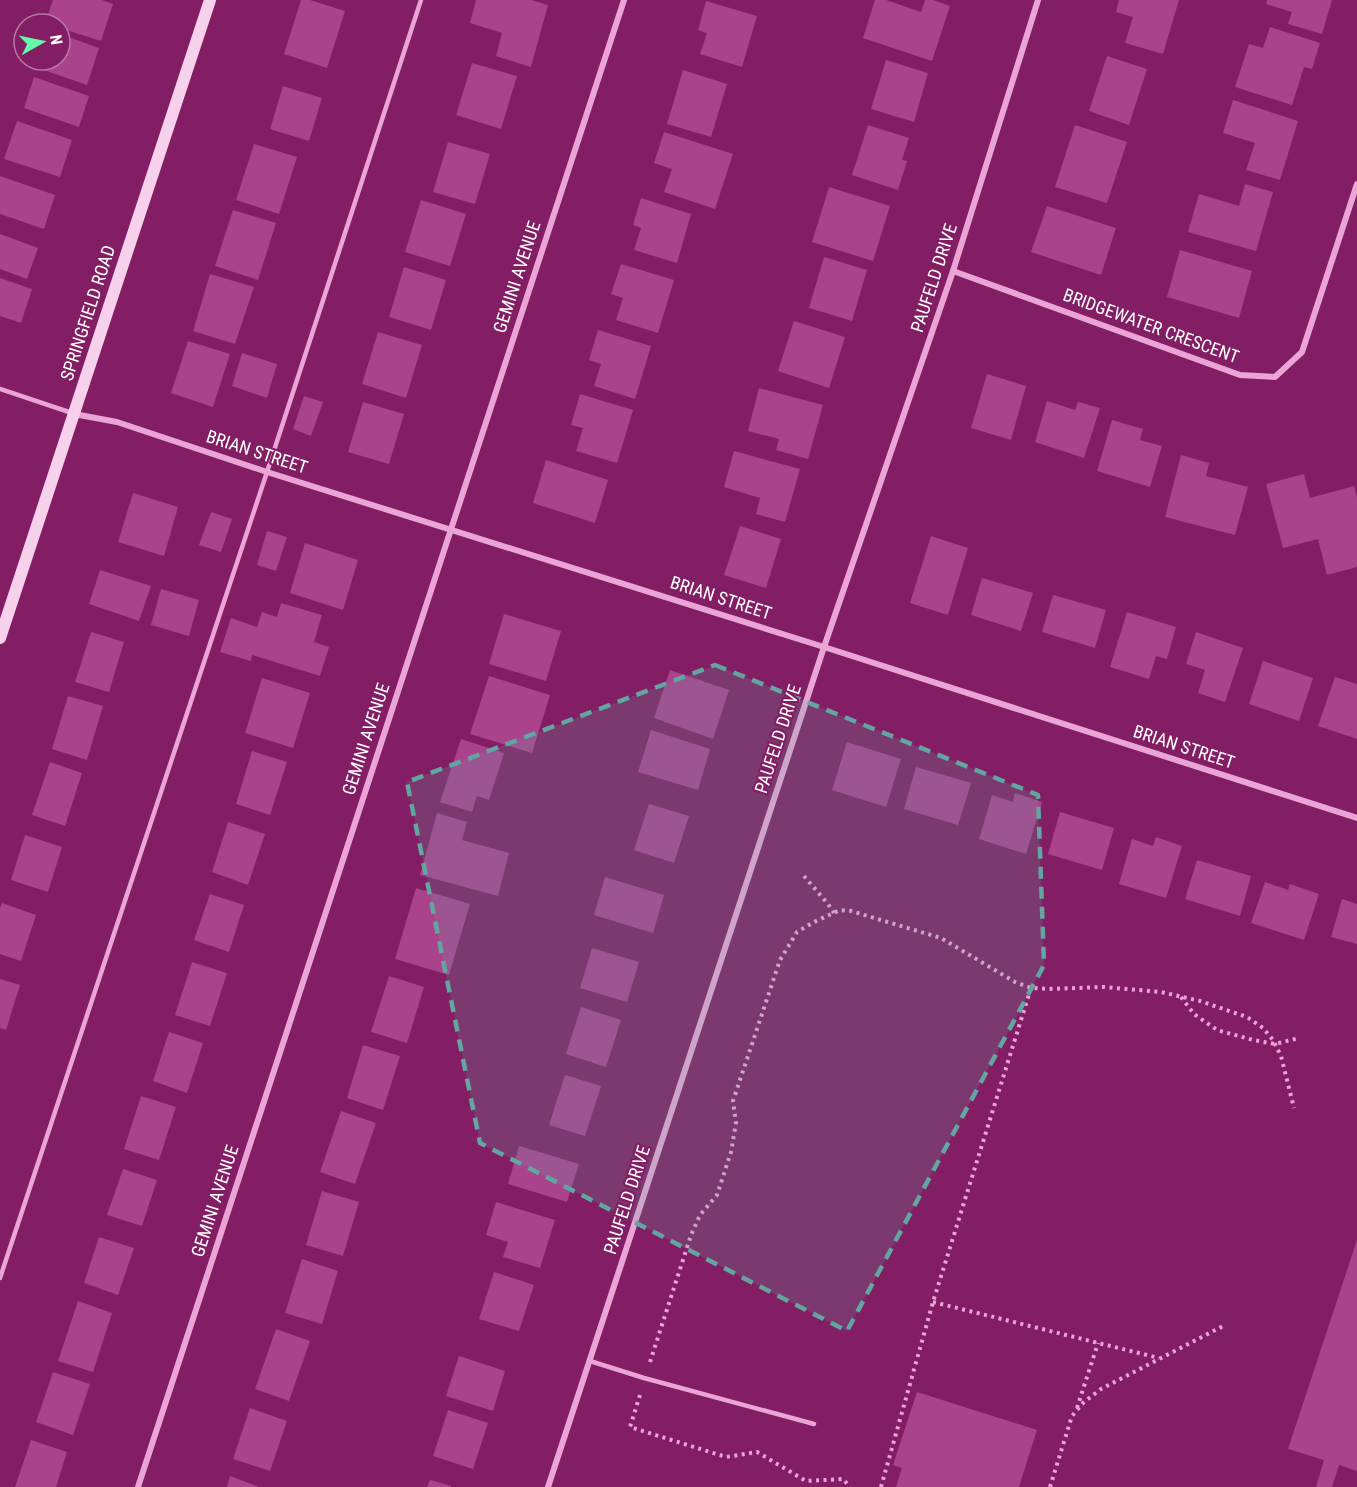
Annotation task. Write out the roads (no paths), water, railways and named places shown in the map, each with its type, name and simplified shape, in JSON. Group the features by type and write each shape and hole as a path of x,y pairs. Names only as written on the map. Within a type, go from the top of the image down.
{"street":[{"name":"SPRINGFIELD ROAD","path":"0,638 210,0"},
{"name":"GEMINI AVENUE","path":"138,1487 624,0"},
{"name":"PAUFELD DRIVE","path":"548,1487 824,647 953,271 1038,0"},
{"name":"BRIDGEWATER CRESCENT","path":"953,271 1240,375 1275,377 1302,352 1357,184"},
{"name":"BRIAN STREET","path":"74,414 117,422 267,472 1357,818"}],"lane":[{"path":"0,1278 421,0"},
{"path":"0,390 74,414"},
{"path":"590,1361 814,1424"}]}
